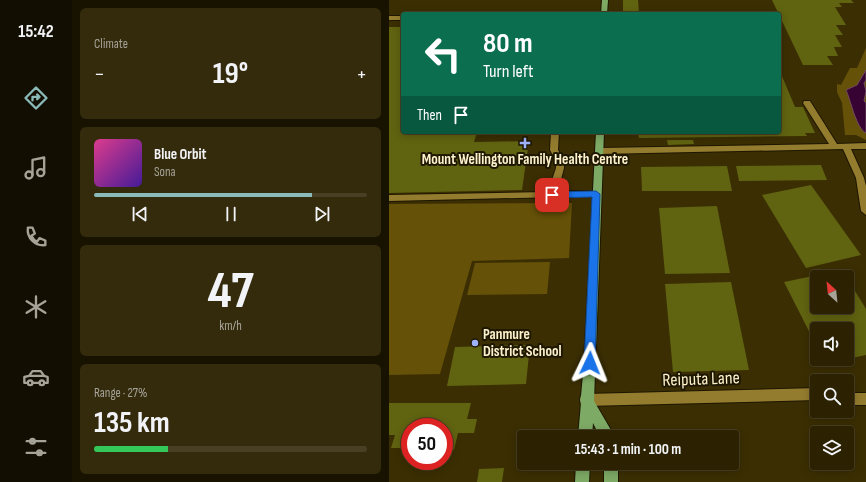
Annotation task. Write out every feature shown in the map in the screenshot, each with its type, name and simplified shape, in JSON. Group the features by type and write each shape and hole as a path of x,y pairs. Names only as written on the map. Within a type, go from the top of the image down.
{"main road":[{"path":"604,12 605,0"},
{"path":"585,430 590,363 596,194 600,134"},
{"path":"587,400 604,430"},
{"path":"582,482 583,470"},
{"path":"611,470 611,482"}],"street":[{"path":"389,18 401,21"},
{"path":"807,103 835,148"},
{"path":"552,195 560,168 560,161 554,150 555,134"},
{"path":"599,152 835,148 866,146"},
{"path":"846,147 860,178 866,211"},
{"path":"389,198 596,194"},
{"name":"Reiputa Lane","path":"587,400 810,394"},
{"path":"854,399 866,399"}],"shaded area":[{"path":"866,48 866,140 856,135 845,135 842,103 837,92 837,84 841,85 850,68 857,68"},
{"path":"866,70 866,80 864,83 866,91 864,101 866,103 866,133 859,126 846,90 857,85"},
{"path":"572,203 569,258 472,261 440,374 389,375 389,204"},
{"path":"550,262 547,294 467,295 475,263"}],"building":[{"path":"623,0 638,0 639,12 623,12"},
{"path":"772,0 851,0 854,3 839,3 842,7 835,7 846,25 836,25 843,35 835,35 842,47 834,47 838,56 827,56 833,65 803,65 781,19 781,12 778,12"},
{"path":"389,27 401,27 401,134 476,134 474,142 529,141 522,190 389,193"},
{"path":"781,74 795,107 803,107 815,133 805,133 807,136 639,138 638,134 781,134"},
{"path":"667,140 693,140 694,144 668,145"},
{"path":"821,165 827,180 739,181 736,166"},
{"path":"727,166 732,191 642,191 641,167"},
{"path":"811,185 861,255 806,268 762,195"},
{"path":"717,206 730,273 665,274 659,208"},
{"path":"810,277 810,314 854,314 854,289 866,309 866,355 854,358 854,322 810,322 810,333 784,282"},
{"path":"731,282 749,370 673,372 665,284"},
{"path":"530,345 526,384 447,386 455,347"},
{"path":"389,403 471,403 467,419 477,419 474,433 458,433 454,450 453,418 401,418 401,448 391,448 395,435 389,435"},
{"path":"504,468 502,482 477,482 479,469"}],"place":[{"name":"Mount Wellington Family Health Centre","path":"525,143"},
{"name":"Panmure District School","path":"475,343"}],"route":[{"path":"552,195 596,194 590,363"}]}
